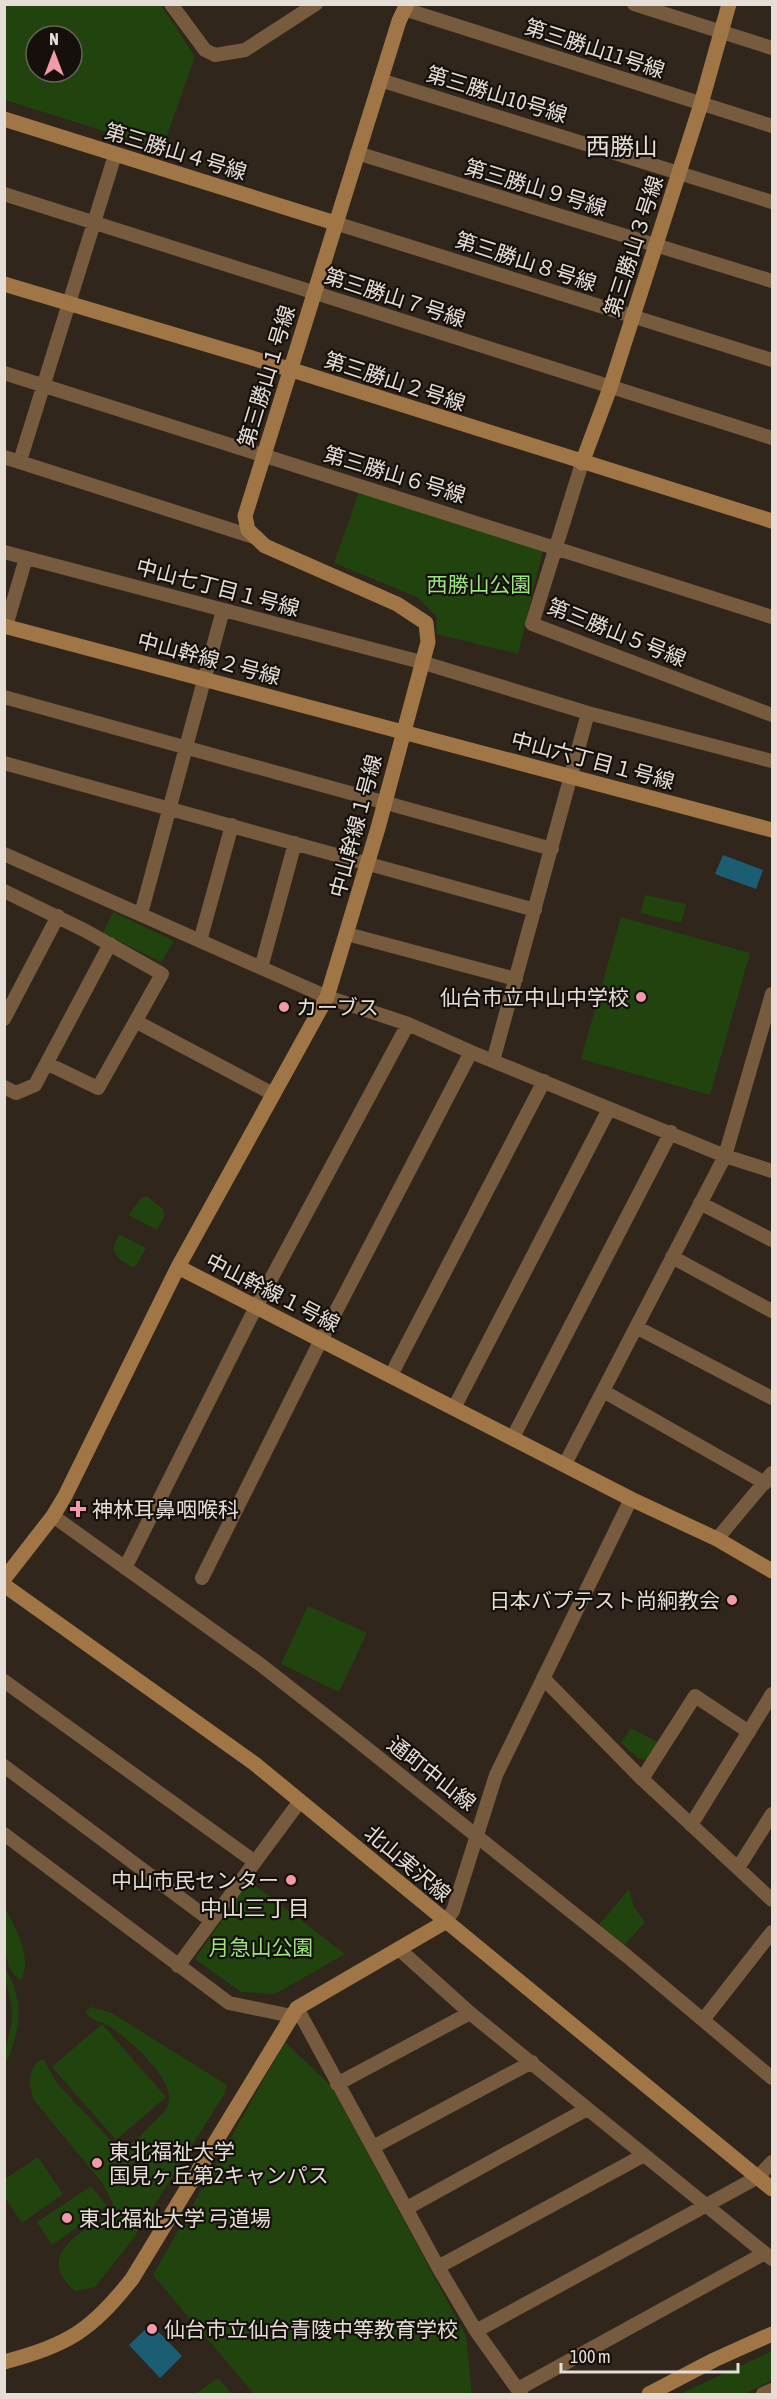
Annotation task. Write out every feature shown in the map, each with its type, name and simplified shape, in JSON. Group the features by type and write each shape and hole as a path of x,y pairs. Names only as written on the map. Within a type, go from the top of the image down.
{"street":[{"path":"174,5 205,50 215,55 245,50 316,4"},
{"path":"634,4 772,48"},
{"name":"第三勝山３号線","path":"582,463 633,318 701,104 729,4"},
{"name":"第三勝山１号線","path":"256,538 248,530 245,516 289,369 405,7"},
{"name":"第三勝山11号線","path":"405,7 772,126"},
{"name":"第三勝山10号線","path":"380,80 772,202"},
{"name":"第三勝山４号線","path":"4,119 335,223"},
{"name":"第三勝山９号線","path":"357,153 772,281"},
{"path":"20,462 115,155"},
{"name":"第三勝山７号線","path":"4,194 772,438"},
{"name":"第三勝山８号線","path":"335,223 772,360"},
{"name":"第三勝山２号線","path":"4,284 289,369 772,521"},
{"name":"第三勝山６号線","path":"4,373 772,617"},
{"path":"4,457 256,538 265,546 397,604 426,623 428,642 422,662"},
{"name":"第三勝山５号線","path":"582,463 532,624 772,716"},
{"name":"中山七丁目１号線","path":"4,552 422,662 588,712 772,761"},
{"path":"5,628 26,558"},
{"path":"141,915 184,747 223,610"},
{"name":"中山幹線２号線","path":"5,628 402,730"},
{"name":"中山幹線１号線","path":"422,662 402,730 385,802 327,997 178,1268 631,1499 717,1539 772,1570"},
{"path":"4,697 552,849"},
{"path":"493,1061 588,712"},
{"name":"中山六丁目１号線","path":"402,730 772,830"},
{"path":"4,763 535,910"},
{"path":"200,941 232,825"},
{"path":"261,968 295,843"},
{"path":"4,854 327,997 408,1023 471,1052 725,1156 772,1171"},
{"path":"6,896 58,916 162,974 98,1088 48,1064"},
{"path":"4,1019 58,916"},
{"path":"347,934 516,979"},
{"path":"4,1087 16,1093 34,1085 48,1064 110,944"},
{"path":"565,1464 725,1156 772,994"},
{"path":"137,1022 273,1094"},
{"path":"125,1568 256,1307 408,1023"},
{"path":"202,1578 321,1340 471,1052"},
{"path":"391,1375 544,1081"},
{"path":"454,1408 609,1108"},
{"path":"513,1437 671,1132"},
{"path":"700,1203 772,1240"},
{"path":"672,1257 772,1311"},
{"path":"4,1579 53,1516 178,1268"},
{"path":"636,1327 772,1398"},
{"path":"603,1391 769,1478 717,1539"},
{"path":"4,2362 44,2351 75,2337 104,2314 132,2279 294,2012 446,1922 453,1911 496,1774 631,1499"},
{"name":"通町中山線","path":"53,1516 261,1665 478,1836 772,2078"},
{"name":"北山実沢線","path":"4,1585 255,1764 772,2188"},
{"path":"543,1678 642,1779 772,1900"},
{"path":"4,1681 255,1862"},
{"path":"691,1825 772,1694"},
{"path":"642,1779 695,1696 748,1732"},
{"path":"4,1766 210,1920"},
{"path":"178,1966 300,1801"},
{"path":"738,1868 772,1814"},
{"path":"4,1834 229,2003 294,2012"},
{"path":"703,2020 772,1932"},
{"path":"294,2012 373,2147 438,2267 476,2331 519,2392 769,2256 470,2013 400,1950"},
{"path":"337,2084 470,2013"},
{"path":"373,2147 532,2062"},
{"path":"407,2208 587,2109"},
{"path":"438,2267 644,2156"},
{"path":"476,2331 759,2177 772,2162"},
{"path":"649,2394 714,2360 772,2334"},
{"path":"763,2394 772,2390"}],"green space":[{"path":"5,4 161,5 195,57 162,149 5,100"},
{"name":"西勝山公園","path":"360,489 543,550 518,654 436,634 437,617 417,597 334,563"},
{"path":"645,895 686,904 681,923 641,913"},
{"path":"113,912 174,941 161,962 103,933"},
{"path":"621,917 750,953 710,1095 581,1059"},
{"path":"142,1197 148,1197 164,1210 164,1216 157,1230 128,1215"},
{"path":"119,1234 146,1248 136,1266 132,1267 118,1258 113,1249"},
{"path":"308,1606 367,1633 339,1692 281,1664"},
{"path":"631,1728 659,1743 648,1760 638,1758 621,1743"},
{"name":"月急山公園","path":"249,1881 345,1954 275,1994 241,1992 195,1959"},
{"path":"629,1889 634,1907 645,1922 623,1947 598,1926"},
{"path":"5,1908 18,1934 24,1953 24,1972 21,1980 14,1974 6,1958"},
{"path":"5,1968 16,1992 18,2016 15,2040 5,2064 12,2011"},
{"path":"91,2007 112,2013 227,2085 225,2093 135,2236 95,2287 75,2291 63,2278 59,2267 60,2256 75,2237 109,2215 113,2204 103,2184 33,2099 30,2083 33,2068 40,2060 44,2060 56,2082 116,2146 127,2145 139,2137 159,2118 169,2100 164,2081 157,2070 117,2031 88,2016 86,2011"},
{"path":"102,2024 166,2097 116,2140 52,2067"},
{"path":"285,2042 332,2087 466,2336 472,2394 254,2394 153,2275"},
{"path":"38,2157 63,2194 22,2223 5,2198 5,2179"},
{"name":"東北福祉大学 弓道場","path":"91,2186 107,2206 52,2245 37,2222"},
{"path":"772,2351 772,2380 744,2394 680,2394"},
{"path":"218,2378 232,2394 195,2394"}],"water":[{"path":"723,855 763,870 756,889 715,874"},
{"path":"151,2324 182,2356 160,2378 129,2345"}],"place":[{"name":"仙台市立中山中学校","path":"641,997"},
{"name":"カーブス","path":"284,1007"},
{"name":"神林耳鼻咽喉科","path":"78,1509"},
{"name":"日本バプテスト尚絅教会","path":"732,1600"},
{"name":"中山市民センター","path":"291,1880"},
{"name":"東北福祉大学 国見ヶ丘第2キャンパス","path":"97,2163"},
{"name":"東北福祉大学 弓道場","path":"67,2218"},
{"name":"仙台市立仙台青陵中等教育学校","path":"152,2329"}],"district":[{"name":"西勝山","path":"622,146"},
{"name":"中山三丁目","path":"255,1908"}]}
